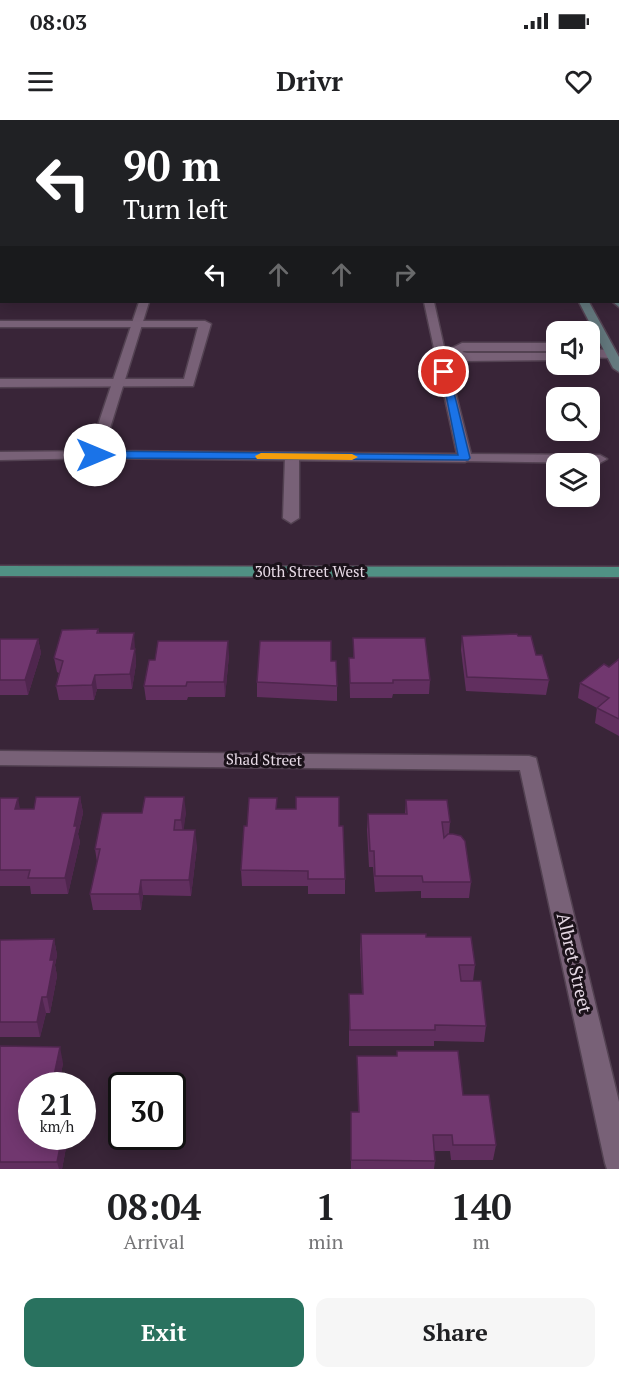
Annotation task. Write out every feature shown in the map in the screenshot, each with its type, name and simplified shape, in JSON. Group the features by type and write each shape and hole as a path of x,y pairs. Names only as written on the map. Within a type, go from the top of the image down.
{"main road":[{"name":"30th Street West","path":"0,571 619,572"}],"street":[{"path":"95,455 144,303"},
{"path":"429,303 465,458"},
{"path":"585,303 619,368"},
{"path":"0,324 205,324 189,383 0,382"},
{"path":"453,352 462,347 546,347"},
{"path":"439,351 453,352 465,357 546,357"},
{"path":"600,353 611,354"},
{"path":"0,456 546,459"},
{"path":"291,518 292,457"},
{"name":"Shad Street","path":"0,758 529,763"},
{"name":"Albret Street","path":"529,763 619,1163"}],"building":[{"path":"98,629 97,633 134,633 131,649 135,649 130,674 95,675 92,685 56,686 63,661 54,658 62,630"},
{"path":"517,634 518,636 531,636 536,655 542,655 549,680 467,677 462,636"},
{"path":"353,638 425,638 430,680 350,683 349,658 354,658"},
{"path":"0,639 38,639 25,680 0,680"},
{"path":"158,641 228,641 224,682 187,682 186,686 144,686 149,660 155,660"},
{"path":"260,641 331,641 331,661 336,661 337,686 257,682"},
{"path":"619,659 619,719 597,708 609,698 580,683 604,664 609,667"},
{"path":"36,797 80,797 74,826 77,826 65,878 28,878 30,870 0,870 0,798 18,798 15,809 34,809"},
{"path":"145,797 184,797 181,820 175,820 174,830 195,830 189,880 141,880 139,894 90,894 100,849 95,849 102,813 142,813"},
{"path":"296,797 339,797 339,826 343,826 345,879 308,879 308,871 241,870 244,826 247,826 249,798 277,798 276,809 296,809"},
{"path":"406,800 447,800 450,822 442,822 444,838 448,834 453,834 461,836 465,841 471,882 423,882 422,876 375,876 374,851 370,851 368,814 407,814"},
{"path":"361,934 471,937 475,965 459,965 461,981 481,981 486,1026 435,1025 435,1030 350,1030 349,994 363,994"},
{"path":"54,939 50,960 54,960 47,997 42,997 37,1022 0,1022 0,940"},
{"path":"0,1046 60,1047 55,1072 18,1072 18,1150 59,1150 57,1162 0,1162"},
{"path":"397,1051 458,1051 463,1095 489,1095 496,1145 453,1145 452,1135 433,1135 435,1161 351,1160 351,1112 359,1112 357,1056 397,1056"}],"slow traffic":[{"path":"261,456 352,457"}],"route":[{"path":"95,455 465,458 444,372"}]}
